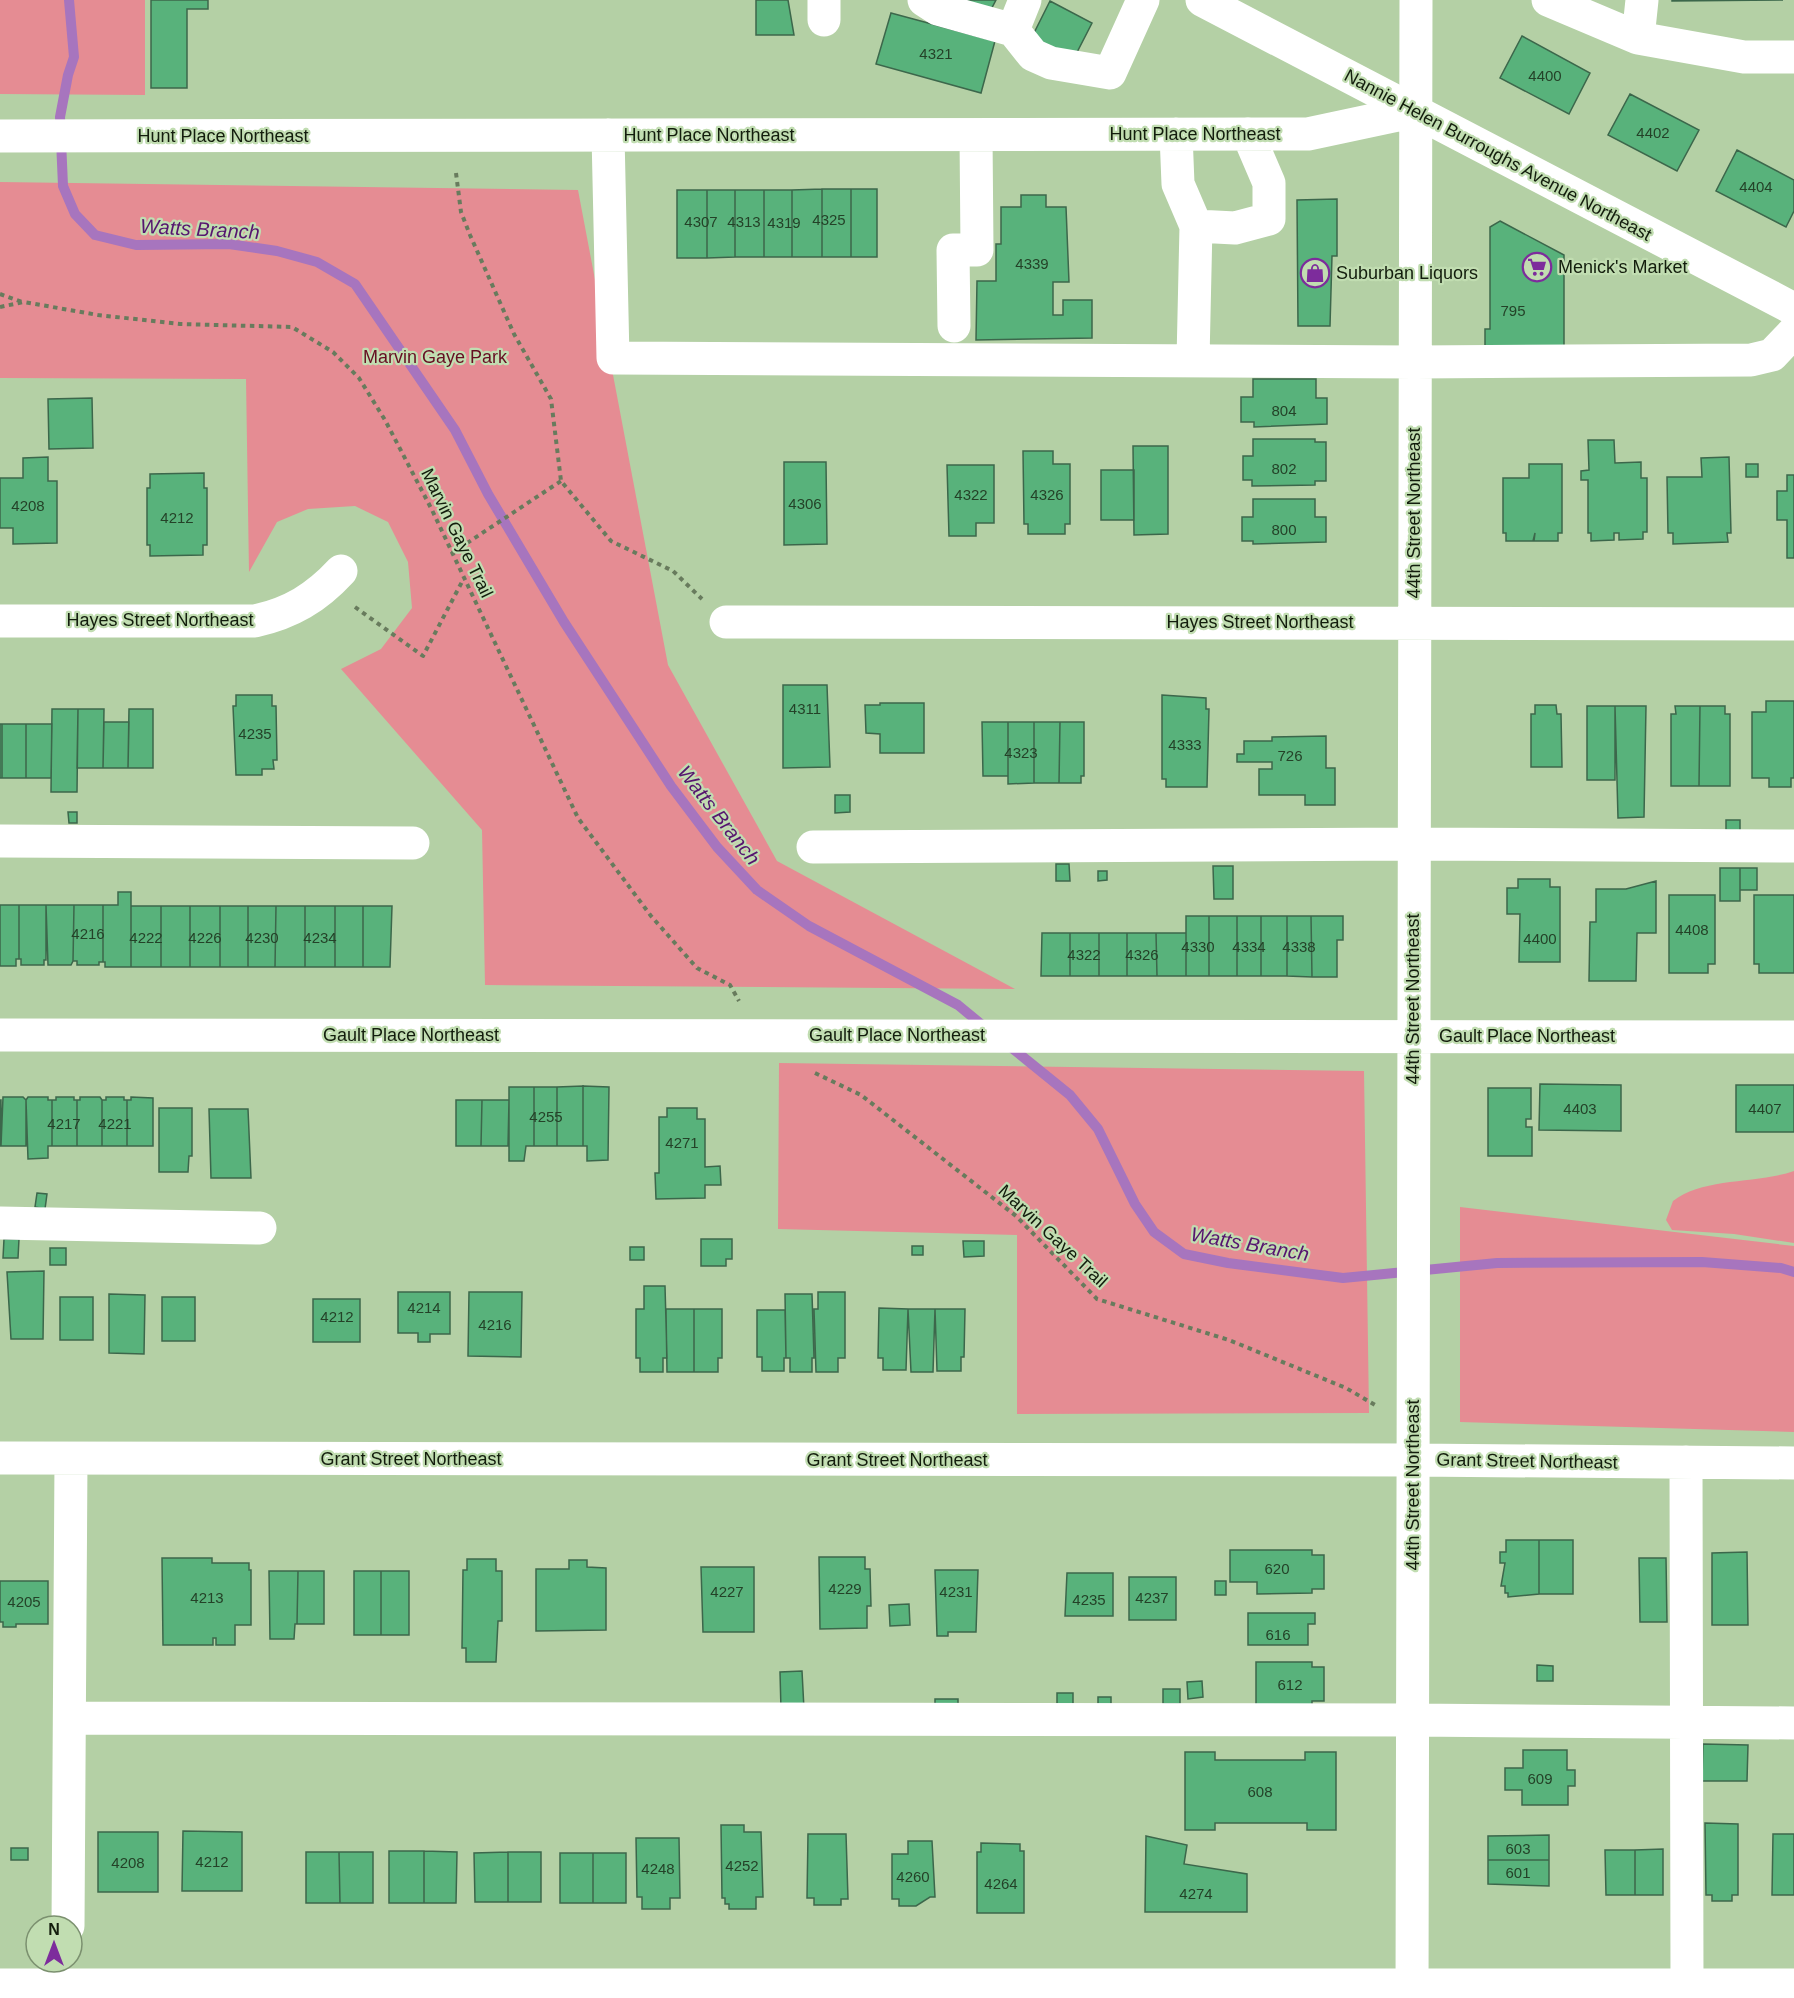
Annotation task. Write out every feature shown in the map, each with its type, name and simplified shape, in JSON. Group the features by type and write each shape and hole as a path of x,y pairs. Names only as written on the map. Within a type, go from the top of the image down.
{"street":[{"path":"924,0 938,9 1012,30 1033,55 1051,63 1110,73 1143,0"},
{"path":"1012,30 1025,0"},
{"name":"Nannie Helen Burroughs Avenue Northeast","path":"1202,0 1794,309"},
{"name":"44th Street Northeast","path":"1412,1991 1416,0"},
{"path":"1548,0 1638,38 1744,57 1794,57"},
{"path":"1638,38 1642,0"},
{"name":"Hunt Place Northeast","path":"4,136 1308,134 1416,111"},
{"path":"1176,134 1178,184 1196,226 1193,360"},
{"path":"1196,226 1235,228 1269,219 1269,183 1248,134"},
{"path":"608,135 613,358 1415,362 1751,360 1772,355 1794,333"},
{"path":"954,326 953,250 977,250 976,135"},
{"name":"Hayes Street Northeast","path":"0,621 255,621 294,610 334,579"},
{"name":"Hayes Street Northeast","path":"726,622 1794,624"},
{"path":"0,841 413,843"},
{"path":"813,847 1414,843 1794,846"},
{"name":"Gault Place Northeast","path":"0,1035 910,1034 1794,1037"},
{"path":"0,1223 260,1228"},
{"name":"Grant Street Northeast","path":"0,1458 1413,1460 1794,1463"},
{"path":"68,1914 70,1459"},
{"path":"1686,1462 1687,1984"},
{"path":"70,1718 1412,1720 1794,1723"},
{"path":"0,1985 67,1982 1412,1991 1687,1984 1744,1991 1794,1985"}],"path":[{"path":"456,173 461,212 470,235 514,334 551,399 561,481 611,541 673,571 726,622"},
{"path":"0,294 24,302"},
{"name":"Marvin Gaye Trail","path":"0,307 24,302 98,315 180,324 292,327 333,352 359,378 385,420 465,578 578,818 651,916 697,968 730,984 742,1005"},
{"path":"452,553 561,481"},
{"path":"334,579 423,656 465,578"},
{"name":"Marvin Gaye Trail","path":"813,1072 861,1095 1016,1216 1097,1299 1229,1340 1346,1388 1384,1411"}],"green space":[{"path":"0,0 145,0 145,95 0,94"},
{"name":"Marvin Gaye Park","path":"0,182 578,190 668,665 777,861 1015,989 485,985 482,830 341,669 381,649 412,608 408,562 388,522 355,506 308,509 277,522 249,572 246,379 0,378"},
{"path":"779,1063 1364,1071 1369,1413 1017,1414 1017,1235 778,1229"},
{"path":"1794,1171 1794,1243 1734,1234 1672,1230 1666,1220 1673,1201 1685,1193 1715,1184 1764,1178"},
{"path":"1460,1207 1794,1246 1794,1432 1460,1422"}],"building":[{"path":"151,0 208,0 208,9 187,9 187,88 151,88"},
{"path":"756,0 788,0 794,35 756,35"},
{"path":"949,0 996,0 986,19"},
{"path":"1672,0 1783,0 1672,1"},
{"path":"1050,1 1092,23 1072,62 1030,41"},
{"path":"891,13 995,41 981,93 876,64"},
{"path":"1522,36 1590,73 1569,114 1500,78"},
{"path":"1630,94 1699,130 1677,171 1608,135"},
{"path":"1737,150 1794,180 1794,211 1786,227 1716,191"},
{"path":"822,189 851,189 851,257 822,257"},
{"path":"822,189 822,257 792,257 792,190"},
{"path":"851,189 877,189 877,257 851,257"},
{"path":"677,190 707,190 707,258 677,258"},
{"path":"707,190 735,190 735,257 707,258"},
{"path":"735,190 764,190 764,257 735,257"},
{"path":"764,190 792,190 792,257 764,257"},
{"path":"1021,195 1046,195 1046,207 1066,207 1069,282 1053,282 1053,315 1063,315 1063,300 1092,300 1092,338 976,340 977,281 996,281 996,244 1001,244 1001,207 1021,207"},
{"name":"Suburban Liquors","path":"1337,199 1337,256 1332,256 1330,326 1298,326 1297,200"},
{"path":"1500,221 1564,255 1564,352 1485,347 1485,329 1490,329 1490,227"},
{"path":"1253,379 1316,379 1316,398 1327,398 1327,424 1254,427 1254,422 1241,422 1241,397 1253,397"},
{"path":"92,398 93,448 49,449 48,399"},
{"path":"1253,439 1315,439 1315,442 1326,442 1326,481 1315,481 1315,485 1252,486 1252,480 1243,480 1243,456 1253,456"},
{"path":"1588,440 1614,440 1615,463 1641,462 1641,478 1647,478 1647,532 1643,532 1643,539 1619,540 1619,533 1614,533 1614,540 1591,541 1591,533 1588,533 1588,480 1581,480 1581,471 1589,470"},
{"path":"1133,446 1168,446 1168,534 1134,535"},
{"path":"1023,451 1053,451 1053,464 1070,464 1070,524 1065,524 1065,534 1028,534 1028,524 1024,524"},
{"path":"48,457 48,481 57,481 57,543 13,544 13,528 0,528 0,478 23,478 23,458"},
{"path":"1729,457 1731,533 1727,533 1728,542 1673,544 1673,533 1668,533 1667,477 1702,477 1701,458"},
{"path":"784,462 826,462 827,544 784,545"},
{"path":"1529,464 1562,464 1562,533 1558,533 1558,541 1534,541 1535,533 1533,541 1506,541 1506,533 1503,533 1503,478 1529,478"},
{"path":"1746,464 1758,464 1758,477 1746,477"},
{"path":"947,465 994,465 994,523 976,523 976,536 949,536"},
{"path":"1101,470 1134,470 1134,520 1101,520"},
{"path":"204,473 204,488 207,488 207,545 203,545 203,555 150,556 150,545 147,545 147,488 150,488 150,474"},
{"path":"1787,475 1794,475 1794,558 1787,558 1787,520 1777,520 1777,491 1787,491"},
{"path":"1253,499 1315,499 1315,517 1326,517 1326,542 1253,544 1253,541 1242,541 1242,517 1253,517"},
{"path":"783,685 827,685 830,767 783,768"},
{"path":"236,695 272,695 272,706 276,706 277,760 273,760 274,769 262,769 262,775 236,775 233,706 236,706"},
{"path":"1162,695 1206,698 1206,709 1209,709 1207,787 1166,787 1166,779 1162,779"},
{"path":"1766,701 1794,701 1794,778 1791,778 1791,787 1769,787 1769,778 1752,778 1752,712 1766,712"},
{"path":"880,703 924,703 924,753 880,753 880,734 866,733 865,705 880,705"},
{"path":"1535,705 1556,705 1557,714 1561,714 1562,767 1531,767 1531,714 1535,714"},
{"path":"1587,706 1615,706 1615,780 1587,780"},
{"path":"1615,706 1646,706 1644,817 1618,818"},
{"path":"1675,706 1700,706 1699,786 1671,786 1671,714 1676,714"},
{"path":"1700,706 1725,706 1725,714 1730,714 1730,786 1699,786"},
{"path":"52,709 78,709 77,792 51,792"},
{"path":"78,709 104,709 103,768 77,768"},
{"path":"129,709 153,709 153,768 128,768"},
{"path":"104,722 129,722 128,768 103,768"},
{"path":"982,722 1008,722 1008,776 983,776"},
{"path":"1008,722 1034,722 1034,783 1008,784"},
{"path":"1034,722 1060,722 1059,783 1034,783"},
{"path":"1060,722 1084,722 1084,776 1081,776 1081,783 1059,783"},
{"path":"0,724 2,724 2,778 0,778"},
{"path":"2,724 26,724 26,778 2,778"},
{"path":"26,724 52,724 51,778 26,778"},
{"path":"1326,736 1326,768 1335,768 1335,805 1305,805 1305,795 1259,795 1259,769 1272,769 1272,762 1237,762 1237,754 1244,754 1244,741 1272,741 1272,737"},
{"path":"835,795 850,795 850,812 835,813"},
{"path":"68,812 77,812 77,823 69,823"},
{"path":"1726,820 1740,820 1740,831 1726,830"},
{"path":"1056,864 1069,864 1070,881 1056,881"},
{"path":"1213,866 1233,866 1233,899 1214,899"},
{"path":"1720,868 1740,868 1740,901 1720,901"},
{"path":"1740,868 1757,868 1757,890 1740,890"},
{"path":"1098,871 1107,871 1107,880 1098,881"},
{"path":"1518,879 1550,879 1550,887 1560,887 1560,962 1519,962 1520,914 1507,914 1507,888 1518,888"},
{"path":"1656,881 1656,933 1637,933 1636,981 1589,981 1590,922 1596,922 1596,889 1626,889"},
{"path":"118,892 131,892 131,967 105,967 105,962 103,962 103,905 118,905"},
{"path":"1669,895 1715,895 1715,964 1708,964 1708,973 1669,973"},
{"path":"1754,895 1794,895 1794,973 1759,973 1759,964 1754,964"},
{"path":"0,905 19,905 19,959 16,959 16,966 0,966"},
{"path":"19,905 46,905 46,960 44,960 44,965 21,965"},
{"path":"46,905 74,905 71,965 48,965"},
{"path":"74,905 103,905 103,962 99,962 99,965 77,965 77,961 73,961"},
{"path":"131,906 161,906 161,967 131,967"},
{"path":"161,906 190,906 190,967 161,967"},
{"path":"190,906 220,906 220,967 190,967"},
{"path":"220,906 248,906 248,967 220,967"},
{"path":"248,906 276,906 275,967 248,967"},
{"path":"276,906 305,906 305,967 275,967"},
{"path":"305,906 335,906 335,967 305,967"},
{"path":"335,906 363,906 363,967 335,967"},
{"path":"363,906 392,906 390,967 363,967"},
{"path":"1186,916 1209,916 1209,976 1186,976"},
{"path":"1209,916 1237,916 1237,976 1209,976"},
{"path":"1237,916 1261,916 1261,976 1237,976"},
{"path":"1261,916 1287,916 1287,976 1261,976"},
{"path":"1287,916 1311,916 1312,977 1287,976"},
{"path":"1311,916 1343,916 1343,940 1337,940 1337,977 1312,977"},
{"path":"1042,933 1070,933 1070,976 1041,976"},
{"path":"1070,933 1099,933 1099,976 1070,976"},
{"path":"1099,933 1127,933 1127,976 1099,976"},
{"path":"1127,933 1156,933 1157,976 1127,976"},
{"path":"1156,933 1186,933 1186,976 1157,976"},
{"path":"1540,1084 1621,1085 1621,1131 1539,1130"},
{"path":"1736,1085 1794,1085 1794,1132 1736,1132"},
{"path":"583,1086 583,1146 557,1146 557,1087"},
{"path":"583,1086 609,1087 608,1160 587,1161 587,1146 583,1146"},
{"path":"509,1087 534,1087 534,1146 526,1146 524,1161 509,1161"},
{"path":"534,1087 557,1087 557,1146 534,1146"},
{"path":"1488,1088 1531,1088 1531,1119 1526,1119 1526,1127 1532,1127 1532,1156 1488,1156"},
{"path":"3,1097 23,1097 26,1100 26,1146 1,1146"},
{"path":"28,1097 48,1097 48,1100 52,1100 52,1146 48,1146 48,1158 28,1159 26,1100"},
{"path":"56,1097 74,1097 74,1100 77,1100 77,1146 52,1146 52,1100 56,1100"},
{"path":"80,1097 100,1097 102,1100 102,1146 77,1146 77,1100 80,1100"},
{"path":"106,1097 124,1097 124,1100 127,1100 127,1146 102,1146 102,1100 106,1100"},
{"path":"131,1097 153,1098 153,1146 127,1146 127,1100 131,1100"},
{"path":"1,1100 1,1146 0,1146"},
{"path":"456,1100 482,1100 481,1146 456,1146"},
{"path":"482,1100 509,1100 508,1146 481,1146"},
{"path":"159,1108 192,1108 192,1156 189,1156 188,1172 159,1172"},
{"path":"667,1108 697,1108 697,1119 705,1119 705,1167 720,1166 721,1185 705,1185 705,1198 656,1199 655,1173 659,1173 659,1117 667,1117"},
{"path":"209,1109 248,1109 251,1178 211,1178"},
{"path":"37,1193 47,1194 45,1209 35,1207"},
{"path":"4,1239 19,1239 18,1258 3,1258"},
{"path":"701,1239 732,1239 732,1259 726,1259 726,1266 701,1266"},
{"path":"963,1241 984,1241 984,1256 964,1257"},
{"path":"912,1246 923,1246 923,1255 912,1255"},
{"path":"630,1247 644,1247 644,1260 630,1260"},
{"path":"50,1248 66,1248 66,1265 50,1265"},
{"path":"44,1271 43,1339 11,1339 7,1272"},
{"path":"644,1286 665,1286 667,1358 663,1358 663,1372 640,1372 640,1358 636,1358 636,1309 644,1309"},
{"path":"398,1292 450,1292 450,1334 430,1334 430,1342 418,1342 418,1333 398,1333"},
{"path":"469,1292 522,1292 521,1357 468,1356"},
{"path":"818,1292 845,1292 845,1358 838,1358 838,1372 816,1372 814,1309 818,1309"},
{"path":"109,1294 145,1295 144,1354 109,1353"},
{"path":"785,1294 812,1294 814,1358 812,1358 812,1372 790,1372 790,1358 786,1358"},
{"path":"60,1297 93,1297 93,1340 60,1340"},
{"path":"162,1297 195,1297 195,1341 162,1341"},
{"path":"313,1299 360,1299 360,1342 313,1342"},
{"path":"879,1308 908,1309 906,1370 883,1370 883,1358 878,1358"},
{"path":"666,1309 694,1309 694,1372 667,1372"},
{"path":"694,1309 722,1309 722,1358 718,1358 718,1372 694,1372"},
{"path":"908,1309 935,1309 933,1372 911,1372"},
{"path":"935,1309 965,1309 964,1357 961,1357 961,1371 937,1371"},
{"path":"757,1310 785,1310 784,1371 762,1371 762,1357 757,1357"},
{"path":"1506,1540 1539,1540 1539,1594 1508,1597 1508,1593 1505,1593 1505,1586 1501,1586 1505,1563 1500,1563 1500,1552 1506,1552"},
{"path":"1539,1540 1573,1540 1573,1594 1539,1594"},
{"path":"1230,1550 1312,1550 1312,1555 1324,1555 1324,1589 1312,1589 1312,1593 1257,1594 1257,1582 1230,1582"},
{"path":"1747,1552 1748,1625 1712,1625 1712,1553"},
{"path":"819,1557 865,1557 865,1569 870,1569 871,1606 867,1606 867,1628 820,1629"},
{"path":"162,1558 212,1558 212,1563 249,1563 251,1625 235,1625 235,1645 216,1645 216,1638 213,1638 213,1645 163,1645"},
{"path":"1639,1558 1666,1558 1667,1622 1640,1622"},
{"path":"467,1559 496,1559 496,1571 502,1571 502,1621 498,1621 496,1662 466,1662 466,1648 462,1648 463,1570 467,1570"},
{"path":"569,1560 587,1560 587,1567 606,1568 606,1630 536,1631 536,1569 569,1569"},
{"path":"701,1567 754,1567 754,1632 703,1632"},
{"path":"935,1570 978,1570 976,1632 948,1632 948,1636 937,1636"},
{"path":"269,1571 298,1571 297,1624 295,1624 294,1639 270,1639"},
{"path":"298,1571 324,1571 324,1624 297,1624"},
{"path":"354,1571 381,1571 381,1635 354,1635"},
{"path":"381,1571 409,1571 409,1635 381,1635"},
{"path":"1067,1573 1113,1573 1113,1616 1065,1616"},
{"path":"1129,1577 1176,1577 1176,1620 1129,1620"},
{"path":"0,1581 48,1581 48,1624 16,1624 16,1627 3,1627 3,1622 0,1622"},
{"path":"1215,1581 1226,1581 1226,1595 1215,1595"},
{"path":"909,1604 910,1625 890,1626 889,1605"},
{"path":"1248,1613 1315,1613 1315,1624 1308,1624 1308,1645 1248,1645"},
{"path":"1256,1662 1312,1662 1312,1667 1324,1667 1324,1701 1312,1701 1312,1706 1256,1707"},
{"path":"1537,1665 1553,1666 1553,1681 1537,1681"},
{"path":"802,1671 804,1709 781,1710 780,1672"},
{"path":"1202,1681 1203,1697 1188,1699 1187,1682"},
{"path":"1163,1689 1180,1689 1180,1704 1163,1704"},
{"path":"1057,1693 1073,1693 1073,1705 1057,1705"},
{"path":"1098,1697 1111,1697 1111,1705 1098,1706"},
{"path":"935,1699 958,1699 958,1709 935,1709"},
{"path":"1703,1744 1748,1745 1747,1781 1702,1781"},
{"path":"1523,1750 1567,1750 1567,1770 1575,1770 1575,1786 1568,1786 1568,1805 1522,1805 1522,1790 1505,1790 1505,1768 1523,1768"},
{"path":"1185,1752 1215,1752 1215,1760 1305,1760 1305,1752 1336,1752 1336,1830 1307,1830 1307,1823 1215,1823 1215,1830 1185,1830"},
{"path":"1705,1823 1738,1824 1738,1895 1732,1895 1732,1901 1712,1901 1712,1895 1706,1895"},
{"path":"721,1825 744,1825 744,1832 761,1832 763,1897 756,1897 756,1909 729,1909 729,1904 725,1904 725,1898 722,1898"},
{"path":"183,1831 242,1832 242,1891 182,1891"},
{"path":"98,1832 158,1832 158,1892 98,1892"},
{"path":"808,1834 846,1834 848,1899 841,1899 841,1905 814,1905 814,1898 807,1898"},
{"path":"1773,1834 1794,1834 1794,1895 1772,1895"},
{"path":"1549,1835 1549,1860 1488,1860 1488,1836"},
{"path":"1146,1836 1187,1845 1184,1864 1247,1874 1247,1912 1145,1912"},
{"path":"636,1838 679,1838 680,1898 670,1898 670,1909 642,1909 642,1897 637,1897"},
{"path":"908,1841 932,1841 935,1897 930,1897 916,1906 899,1906 899,1899 892,1899 892,1854 908,1854"},
{"path":"981,1843 1020,1844 1020,1851 1024,1851 1024,1913 977,1913 977,1852 981,1852"},
{"path":"11,1848 28,1848 28,1860 11,1860"},
{"path":"1663,1849 1663,1895 1635,1895 1635,1850"},
{"path":"1605,1850 1635,1850 1635,1895 1606,1895"},
{"path":"389,1851 424,1851 424,1903 389,1903"},
{"path":"424,1851 457,1852 456,1903 424,1903"},
{"path":"306,1852 339,1852 340,1903 306,1903"},
{"path":"339,1852 373,1852 373,1903 340,1903"},
{"path":"508,1852 508,1902 475,1902 474,1853"},
{"path":"508,1852 541,1852 541,1902 508,1902"},
{"path":"560,1853 593,1853 593,1903 560,1903"},
{"path":"593,1853 626,1853 626,1903 593,1903"},
{"path":"1488,1860 1549,1860 1549,1886 1488,1884"}],"waterway":[{"name":"Watts Branch","path":"69,0 74,57 60,117 63,186 75,214 95,235 136,245 229,244 277,251 317,262 355,284 455,430 488,494 564,622 671,786 717,847 757,890 809,926 958,1005 987,1029"},
{"name":"Watts Branch","path":"1007,1044 1070,1095 1098,1129 1135,1204 1154,1232 1184,1254 1228,1263 1343,1278 1497,1263 1702,1262 1781,1268 1794,1272"}],"place":[{"name":"Menick's Market","path":"1537,267"},
{"name":"Suburban Liquors","path":"1315,273"}]}
